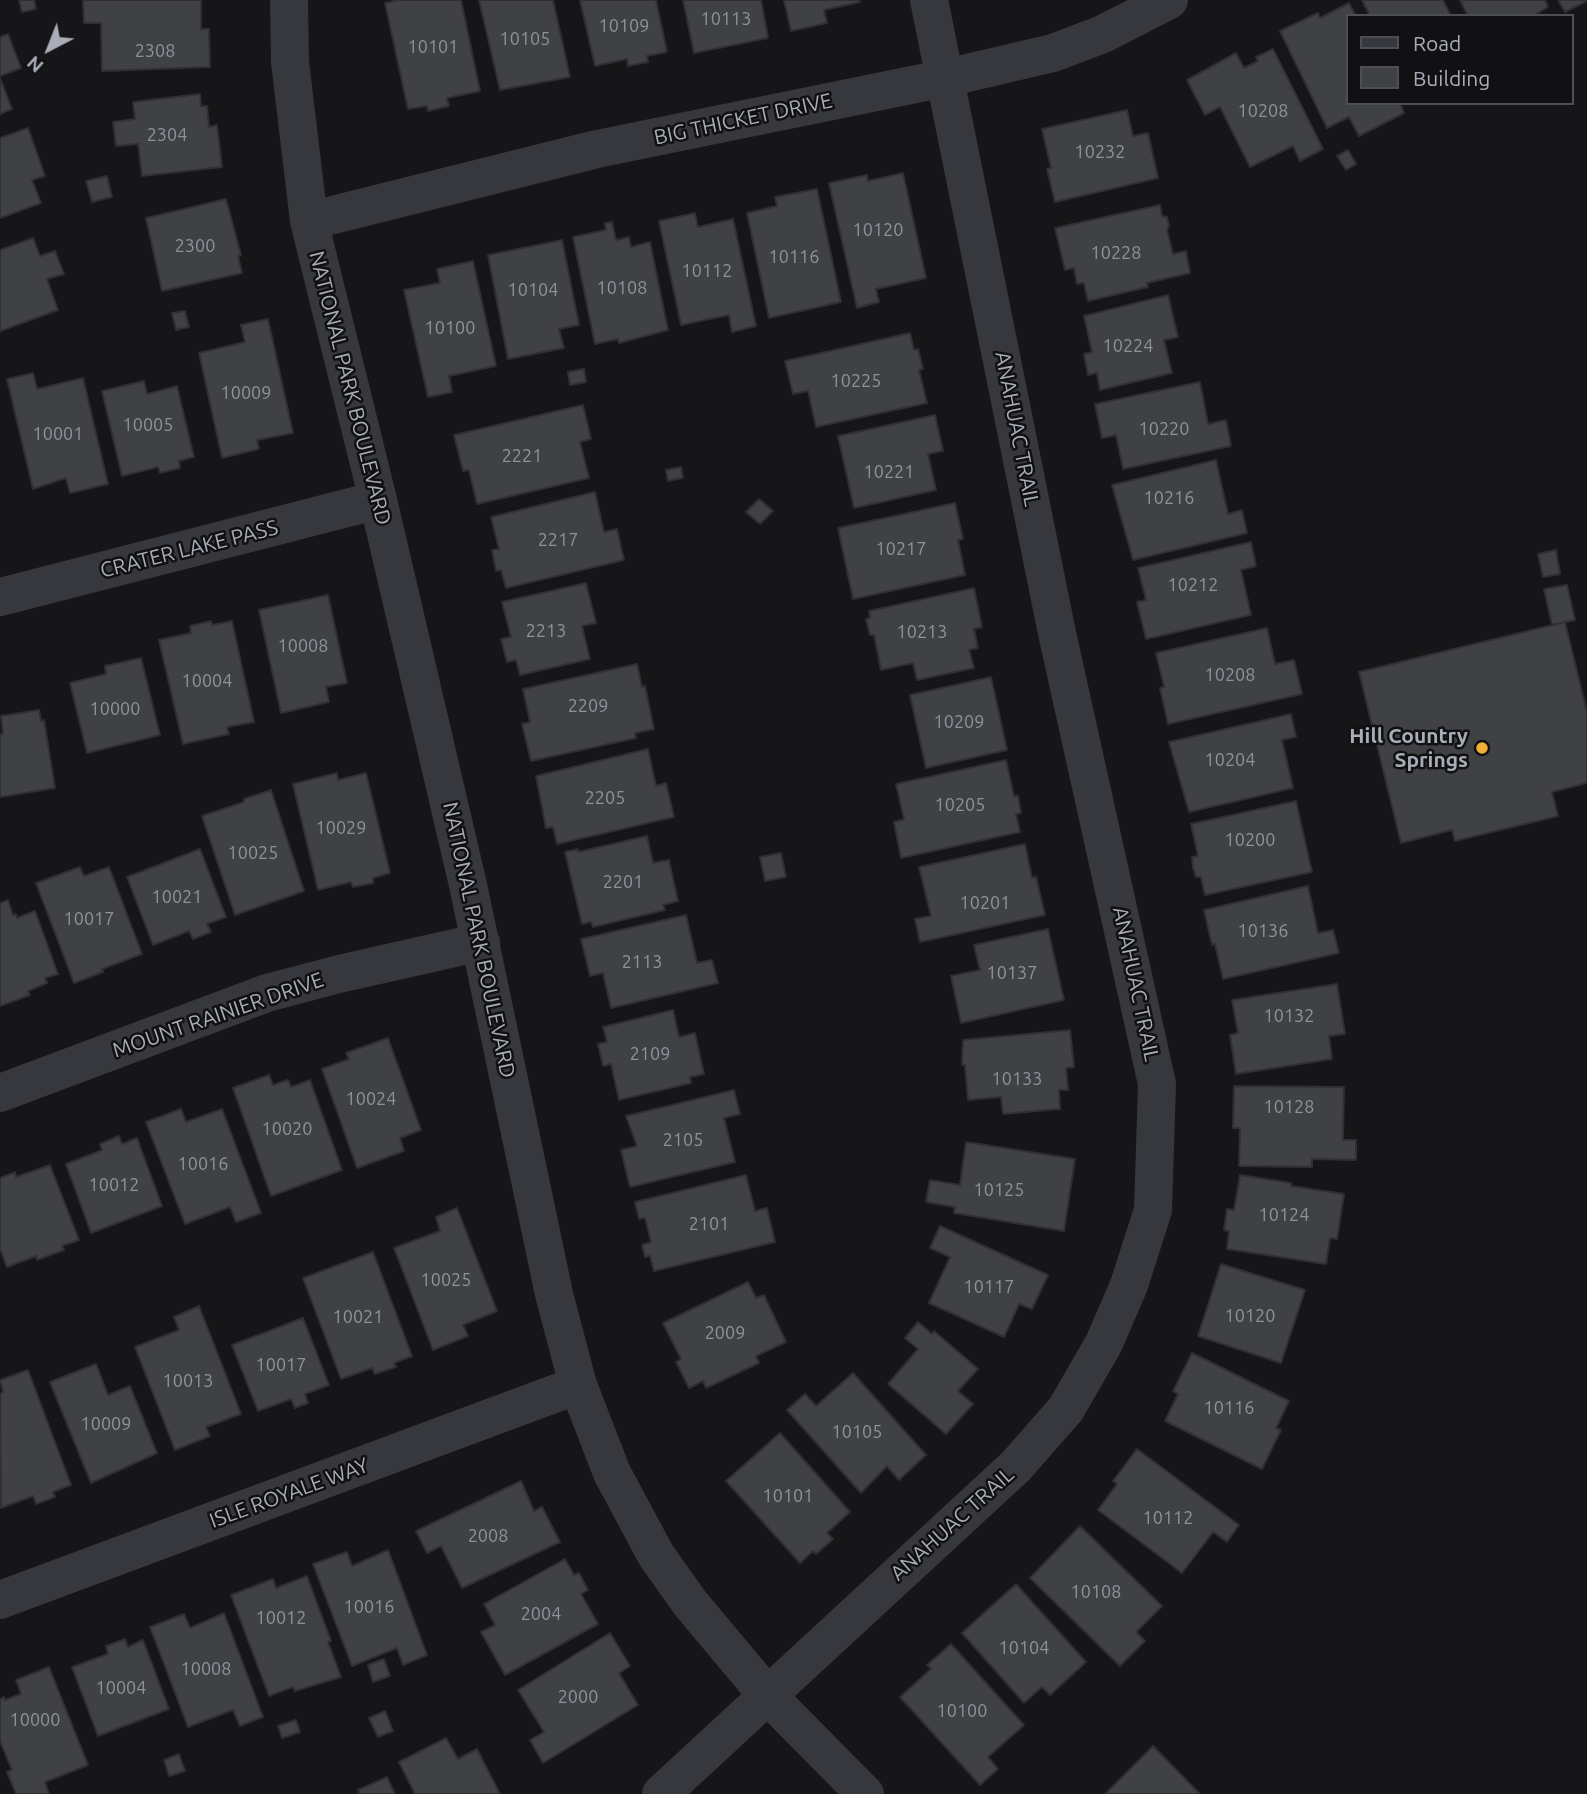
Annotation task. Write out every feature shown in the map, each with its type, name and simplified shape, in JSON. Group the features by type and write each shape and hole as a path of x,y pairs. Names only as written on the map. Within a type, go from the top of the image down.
{"street":[{"name":"NATIONAL PARK BOULEVARD","path":"289,0 290,62 309,221 378,500 481,942 554,1294 578,1385 612,1473 656,1555 690,1603 767,1695 865,1794"},
{"name":"ANAHUAC TRAIL","path":"661,1794 1016,1466 1066,1409 1104,1343 1129,1285 1153,1210 1157,1084 1057,633 929,0"},
{"name":"BIG THICKET DRIVE","path":"309,221 597,149 946,78 1054,53 1103,33 1169,0"},
{"name":"CRATER LAKE PASS","path":"0,597 378,500"},
{"name":"MOUNT RAINIER DRIVE","path":"0,1093 267,993 481,942"},
{"name":"ISLE ROYALE WAY","path":"0,1600 578,1385"}],"building":[{"path":"19,0 34,0 36,9 22,12"},
{"path":"83,0 201,0 201,29 209,29 210,67 102,71 101,23 84,23"},
{"path":"398,0 461,0 480,91 447,98 449,106 428,111 427,106 408,109 385,3"},
{"path":"479,0 553,0 570,77 500,90"},
{"path":"580,0 656,0 667,52 647,56 648,62 628,66 627,59 595,66"},
{"path":"683,0 761,0 768,38 694,53"},
{"path":"784,0 860,2 824,10 827,23 791,31"},
{"path":"1362,0 1443,0 1450,14 1369,14"},
{"path":"1460,0 1545,0 1548,7 1536,14 1467,14"},
{"path":"1558,0 1587,0 1587,1 1565,12"},
{"path":"1349,3 1355,14 1346,14 1346,105 1401,105 1404,113 1359,136 1349,117 1327,128 1280,31 1318,13 1320,18"},
{"path":"8,34 21,68 0,76 0,37"},
{"path":"1273,49 1323,149 1300,161 1293,146 1250,167 1220,107 1205,115 1187,80 1236,53 1244,68 1258,61 1256,57"},
{"path":"0,78 12,109 0,114"},
{"path":"200,94 201,106 207,106 209,127 217,125 222,167 142,176 138,144 116,146 113,122 135,119 133,102"},
{"path":"1127,110 1133,136 1148,133 1158,178 1055,202 1042,129"},
{"path":"28,128 45,176 32,180 41,203 0,218 0,138"},
{"path":"1348,150 1356,164 1346,170 1337,156"},
{"path":"903,173 926,278 876,289 879,302 857,308 829,183 867,175 868,181"},
{"path":"107,176 112,197 92,202 86,181"},
{"path":"817,189 841,302 769,318 747,213 777,206 775,197"},
{"path":"226,199 241,255 238,256 242,273 162,291 146,218"},
{"path":"1160,205 1162,216 1167,217 1173,254 1186,251 1190,273 1147,283 1148,287 1088,301 1084,283 1077,284 1074,268 1065,270 1055,228"},
{"path":"695,213 698,227 733,219 756,326 732,332 729,315 681,325 659,221"},
{"path":"612,222 616,240 629,237 631,247 650,242 668,330 619,343 618,339 595,344 573,237 606,230 605,223"},
{"path":"33,238 40,256 55,251 64,274 47,279 58,310 0,331 0,250"},
{"path":"562,240 579,325 559,329 564,348 508,359 488,255"},
{"path":"473,261 496,366 449,376 452,392 428,397 404,290 440,283 437,269"},
{"path":"1168,295 1178,337 1164,340 1172,373 1100,390 1097,373 1088,375 1084,354 1092,352 1084,316"},
{"path":"185,311 189,327 176,330 172,313"},
{"path":"268,319 293,433 257,440 259,449 222,458 199,353 245,342 241,325"},
{"path":"910,333 923,369 919,370 927,403 816,427 808,391 793,394 785,361"},
{"path":"584,369 586,382 570,385 568,372"},
{"path":"33,373 37,389 83,378 108,484 70,493 66,478 33,489 7,379"},
{"path":"144,381 147,394 177,386 194,457 179,461 180,468 160,473 158,467 122,476 102,391"},
{"path":"1200,382 1208,424 1226,420 1231,446 1123,469 1116,435 1102,438 1095,404"},
{"path":"583,405 591,439 580,442 589,478 477,504 469,470 463,471 454,435"},
{"path":"935,415 943,451 928,454 936,490 854,508 838,436"},
{"path":"1216,460 1228,514 1242,510 1247,533 1133,560 1112,485"},
{"path":"681,467 683,478 668,481 666,470"},
{"path":"595,492 604,532 617,529 624,560 506,588 501,570 496,571 492,550 499,549 491,517"},
{"path":"759,499 773,511 760,524 746,512"},
{"path":"955,503 963,539 958,540 965,575 853,599 838,528"},
{"path":"1251,542 1256,566 1241,570 1251,615 1146,639 1137,602 1146,600 1138,568"},
{"path":"1556,550 1560,574 1543,577 1538,554"},
{"path":"586,583 596,623 582,626 590,659 520,675 516,660 507,662 501,639 511,637 502,602"},
{"path":"1567,585 1575,620 1552,625 1544,589"},
{"path":"974,588 982,627 974,629 978,648 969,650 974,668 917,680 913,663 881,670 874,635 870,635 866,619 870,618 869,611"},
{"path":"328,595 347,683 326,687 329,702 281,713 259,610"},
{"path":"211,621 212,625 232,621 254,722 227,727 229,734 183,744 159,640 191,633 190,626"},
{"name":"Hill Country Springs","path":"1565,622 1587,712 1587,783 1552,792 1558,816 1455,841 1452,830 1401,843 1359,672"},
{"path":"1267,628 1275,664 1294,660 1302,694 1168,724 1160,688 1164,687 1156,653"},
{"path":"141,658 160,735 87,753 70,683 106,674 105,666"},
{"path":"637,664 642,687 645,686 654,729 635,733 636,738 531,761 522,724 530,722 523,689"},
{"path":"991,677 1007,750 926,768 910,695"},
{"path":"39,710 41,721 44,720 55,788 0,797 0,734 3,734 1,716"},
{"path":"1291,714 1296,737 1282,740 1293,788 1189,812 1169,742"},
{"path":"648,749 656,786 666,783 674,817 557,844 553,827 546,828 536,776"},
{"path":"1006,760 1014,796 1018,796 1021,813 1016,814 1020,832 901,858 894,822 904,819 896,784"},
{"path":"337,773 338,780 366,773 390,873 373,878 373,883 353,887 351,882 318,890 293,784"},
{"path":"271,790 304,891 235,915 202,816"},
{"path":"1296,801 1312,872 1205,895 1201,877 1196,877 1193,868 1192,857 1198,856 1191,824"},
{"path":"647,836 653,863 669,860 678,901 663,905 665,910 593,927 591,922 582,924 565,852 578,849 578,852"},
{"path":"1025,844 1032,878 1036,877 1045,915 920,942 915,919 931,916 919,867"},
{"path":"200,849 226,917 207,924 211,932 193,939 189,931 153,945 127,877"},
{"path":"781,853 786,877 765,881 760,857"},
{"path":"80,867 84,876 109,867 142,954 74,983 36,883"},
{"path":"1308,886 1318,933 1333,930 1339,953 1223,979 1204,910"},
{"path":"8,900 13,915 16,914 17,918 35,911 58,974 45,978 47,983 28,991 30,995 0,1006 0,903"},
{"path":"686,915 697,963 712,960 718,983 611,1008 603,973 590,976 581,939"},
{"path":"1048,929 1064,1000 961,1023 951,976 980,970 974,945"},
{"path":"1337,984 1345,1034 1329,1036 1332,1059 1236,1074 1230,1035 1238,1033 1232,1000"},
{"path":"673,1010 679,1037 695,1033 704,1074 690,1077 691,1083 619,1100 611,1064 603,1066 598,1044 607,1042 603,1027"},
{"path":"1070,1030 1074,1067 1066,1068 1068,1090 1059,1090 1060,1109 1003,1114 1001,1097 968,1100 965,1065 962,1065 963,1040"},
{"path":"388,1038 421,1130 400,1138 404,1151 357,1168 322,1069 349,1059 346,1053"},
{"path":"269,1075 273,1085 288,1080 291,1087 310,1080 342,1170 271,1196 233,1088"},
{"path":"1234,1086 1344,1087 1343,1140 1356,1140 1356,1160 1312,1159 1312,1167 1239,1166 1240,1128 1233,1128"},
{"path":"734,1090 740,1114 724,1118 735,1162 630,1187 621,1150 637,1146 626,1116"},
{"path":"181,1109 186,1122 222,1109 261,1213 236,1222 230,1207 185,1224 146,1122"},
{"path":"119,1136 122,1144 137,1138 162,1206 91,1233 66,1164 102,1150 100,1144"},
{"path":"966,1142 1075,1159 1064,1231 954,1213 955,1207 926,1202 930,1180 960,1185"},
{"path":"50,1165 79,1240 62,1246 64,1250 37,1260 36,1256 7,1267 0,1249 0,1178 15,1172 16,1177"},
{"path":"746,1175 755,1211 767,1208 775,1242 654,1271 650,1256 645,1257 642,1245 651,1242 645,1218 639,1219 635,1202"},
{"path":"1240,1175 1344,1194 1337,1239 1330,1238 1326,1264 1227,1249 1229,1231 1224,1230 1227,1209 1234,1210"},
{"path":"457,1208 497,1311 463,1325 468,1336 433,1350 394,1248 440,1231 436,1217"},
{"path":"940,1226 1048,1275 1032,1309 1019,1304 1004,1337 929,1303 950,1257 930,1248"},
{"path":"373,1252 412,1356 394,1363 396,1367 375,1374 372,1368 341,1379 303,1278"},
{"path":"1221,1264 1305,1290 1281,1363 1198,1336"},
{"path":"748,1282 756,1298 764,1295 786,1342 756,1356 759,1363 706,1388 703,1381 689,1388 676,1362 681,1359 663,1323"},
{"path":"199,1306 241,1414 206,1427 210,1436 175,1450 135,1347 179,1330 174,1317"},
{"path":"303,1318 329,1385 305,1394 308,1403 295,1408 291,1399 258,1411 232,1345"},
{"path":"918,1322 932,1334 934,1331 978,1369 958,1391 973,1404 946,1434 888,1384 918,1349 905,1338"},
{"path":"1192,1353 1289,1401 1276,1428 1281,1430 1262,1469 1165,1421 1178,1394 1173,1391"},
{"path":"96,1364 108,1395 130,1386 157,1453 91,1483 50,1382"},
{"path":"28,1370 71,1485 53,1492 55,1497 36,1504 33,1496 1,1508 0,1394 3,1392 0,1380"},
{"path":"853,1373 926,1455 899,1480 887,1466 861,1493 787,1410 805,1394 816,1406"},
{"path":"780,1433 850,1512 827,1533 833,1539 816,1554 813,1551 800,1563 726,1481"},
{"path":"1137,1449 1239,1525 1227,1542 1213,1532 1182,1573 1098,1510 1117,1484 1113,1481"},
{"path":"521,1481 534,1511 542,1507 560,1542 462,1588 441,1546 427,1553 416,1531"},
{"path":"1080,1526 1162,1606 1136,1632 1145,1641 1120,1666 1030,1578"},
{"path":"388,1550 427,1655 403,1665 397,1648 352,1666 313,1564 347,1552 352,1566"},
{"path":"565,1559 574,1575 579,1573 588,1590 581,1594 598,1624 505,1675 481,1632 495,1625 484,1604"},
{"path":"307,1576 341,1677 295,1691 293,1687 269,1696 231,1595 273,1579 276,1588"},
{"path":"1016,1584 1086,1662 1050,1695 1042,1687 1024,1703 962,1633"},
{"path":"224,1613 263,1717 240,1726 233,1710 188,1727 150,1627 184,1614 190,1628"},
{"path":"610,1633 630,1666 619,1673 638,1705 543,1763 530,1740 544,1732 518,1690"},
{"path":"125,1639 128,1647 143,1640 169,1709 98,1736 72,1667 108,1654 106,1646"},
{"path":"951,1644 1024,1725 988,1757 998,1769 980,1785 900,1697 931,1669 927,1665"},
{"path":"384,1659 390,1676 373,1682 368,1665"},
{"path":"49,1667 88,1765 45,1782 49,1794 16,1794 7,1772 12,1770 0,1741 0,1699 4,1697 5,1700 21,1694 16,1680"},
{"path":"385,1711 393,1731 378,1737 369,1718"},
{"path":"296,1720 300,1732 282,1738 278,1726"},
{"path":"446,1738 458,1759 477,1749 500,1794 415,1794 399,1762"},
{"path":"1153,1746 1200,1794 1105,1794"},
{"path":"179,1754 185,1771 169,1776 164,1760"},
{"path":"387,1777 395,1794 357,1794 360,1793 358,1790"}],"place":[{"name":"Hill Country Springs","path":"1482,748"}]}
